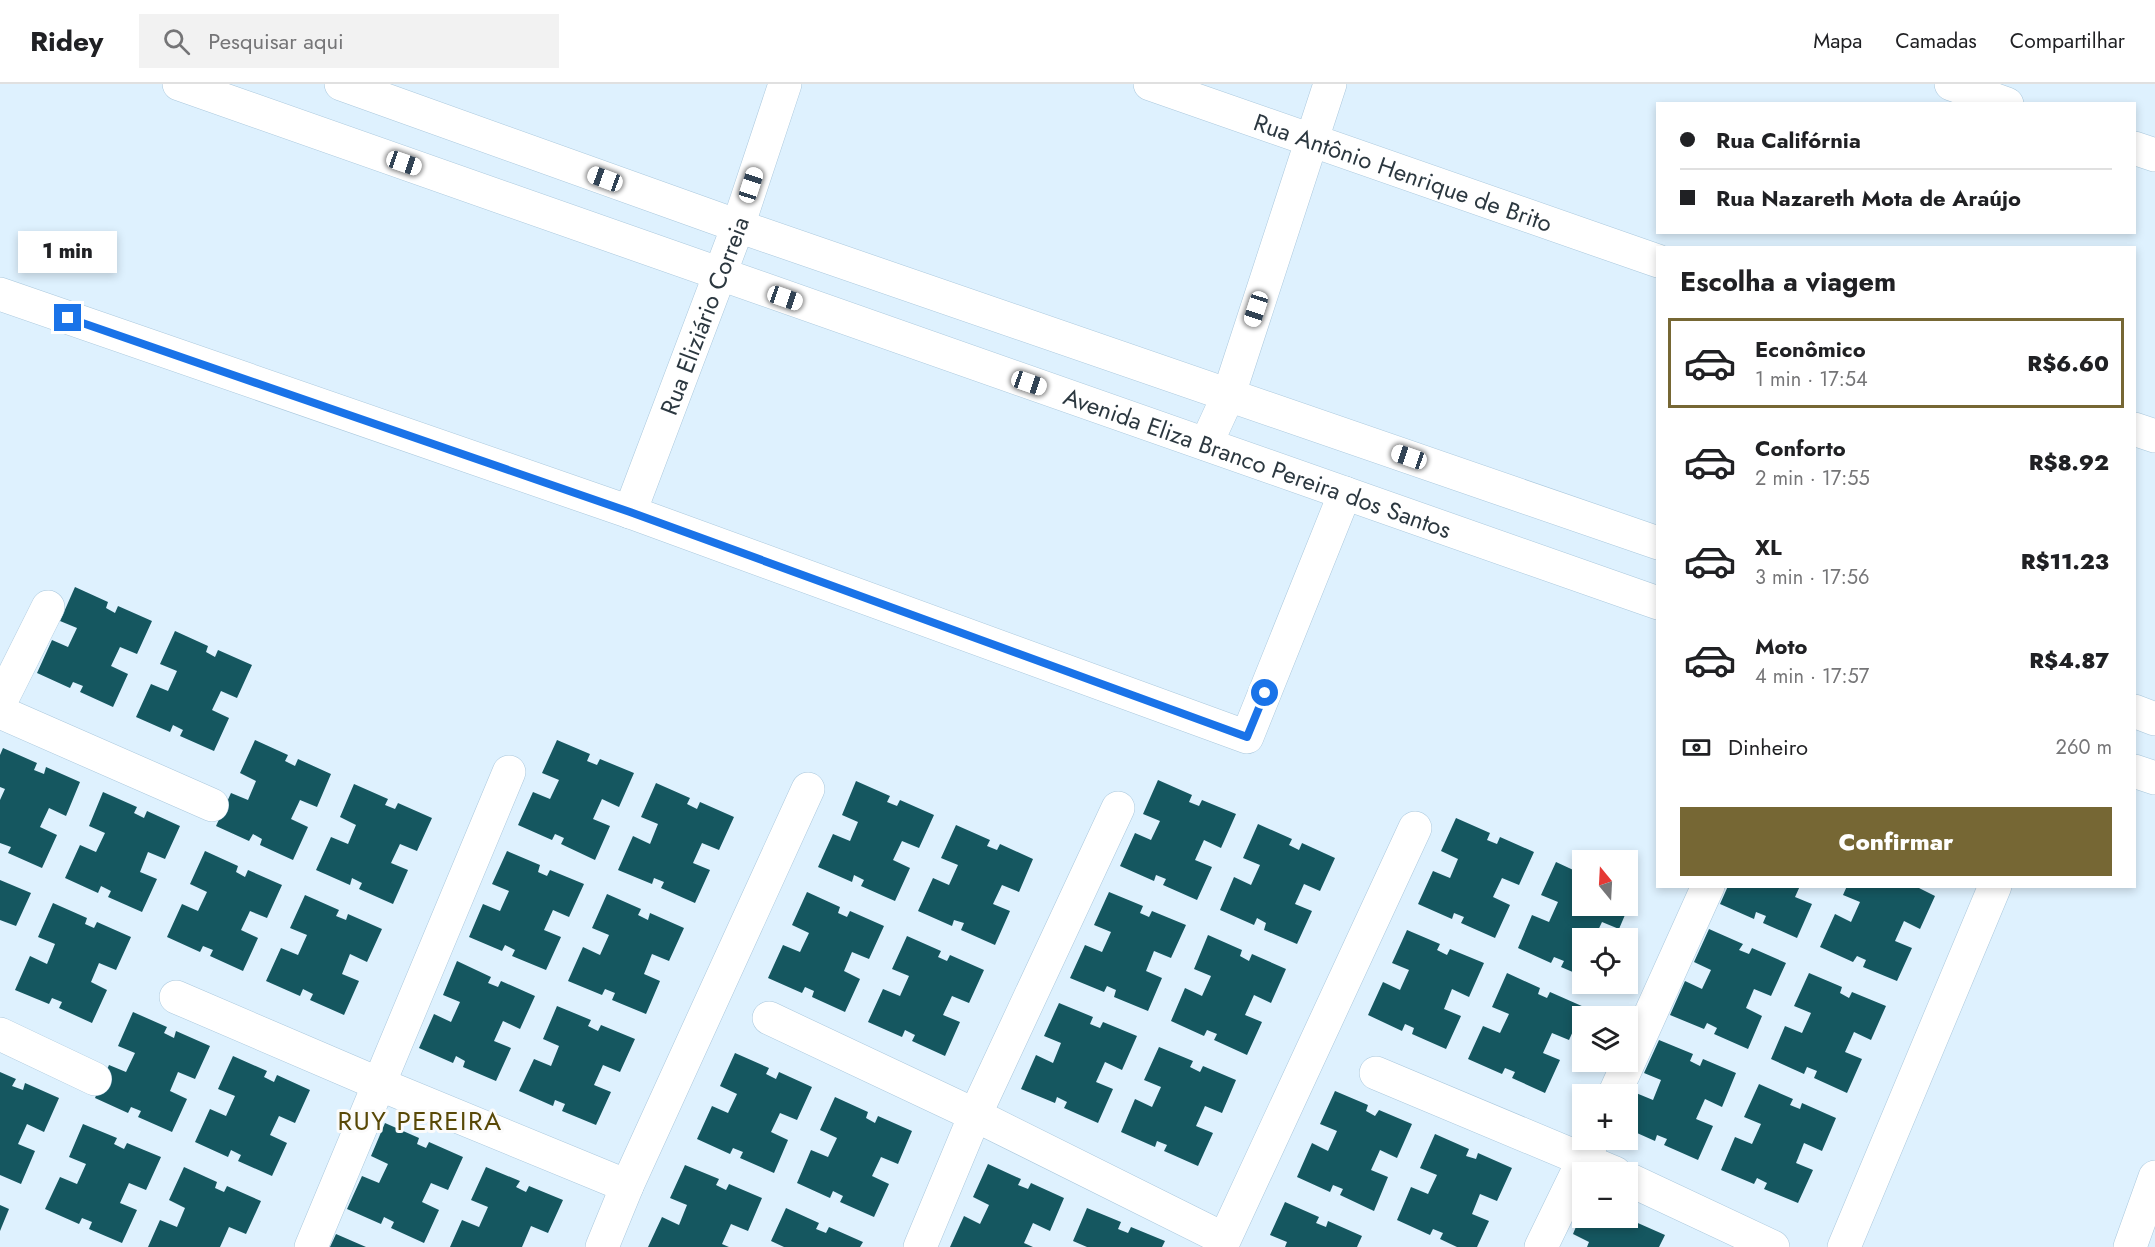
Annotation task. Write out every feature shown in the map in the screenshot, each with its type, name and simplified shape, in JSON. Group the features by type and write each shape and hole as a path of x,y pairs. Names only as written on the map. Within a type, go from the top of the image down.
{"street":[{"name":"Avenida Eliza Branco Pereira dos Santos","path":"179,84 1656,602"},
{"path":"341,84 738,226 1656,542"},
{"name":"Rua Eliziário Correia","path":"630,512 738,226 785,84"},
{"name":"Rua Antônio Henrique de Brito","path":"1150,84 1656,260"},
{"path":"1206,444 1229,394 1330,84"},
{"path":"1951,84 2001,102"},
{"path":"2136,149 2155,155"},
{"path":"0,294 630,512 1247,737 1345,493"},
{"path":"2136,430 2155,436"},
{"path":"0,703 48,607"},
{"path":"0,712 212,805"},
{"path":"2136,712 2155,719"},
{"path":"311,1247 509,772"},
{"path":"2136,772 2155,778"},
{"path":"602,1247 627,1186 808,789"},
{"path":"920,1247 975,1115 1118,808"},
{"path":"769,1018 975,1115 1222,1243 1415,828"},
{"path":"1619,1084 1707,888"},
{"path":"1844,1247 1994,888"},
{"path":"176,997 627,1186"},
{"path":"0,1034 95,1078"},
{"path":"1376,1073 1572,1143"},
{"path":"1541,1247 1589,1150"},
{"path":"1590,1150 1603,1162"},
{"path":"2130,1247 2155,1177"},
{"path":"1638,1184 1773,1247"}],"building":[{"path":"75,587 108,602 106,608 115,613 118,606 152,621 137,654 120,647 111,666 128,674 113,707 80,692 83,686 73,682 70,688 37,673 52,640 68,647 77,628 60,621"},
{"path":"175,631 208,646 206,652 215,657 218,650 252,665 237,698 221,691 212,710 229,718 214,751 180,736 183,730 173,725 170,732 136,717 151,684 168,691 177,671 160,664"},
{"path":"255,740 288,755 285,761 295,766 298,759 331,774 317,807 300,800 291,819 308,827 293,860 260,845 262,839 253,834 249,841 216,826 231,793 248,800 256,781 240,773"},
{"path":"557,740 590,754 587,761 597,765 600,759 634,773 619,807 602,799 593,819 610,826 595,860 561,844 564,838 555,834 552,840 518,825 533,792 550,799 559,780 542,773"},
{"path":"3,748 37,763 34,770 44,774 46,767 80,782 66,816 49,808 40,827 57,835 42,868 8,853 11,847 0,843 0,800 5,789 0,787 0,755"},
{"path":"1158,780 1192,795 1189,802 1199,806 1202,800 1236,814 1221,848 1204,840 1195,860 1212,867 1197,900 1163,885 1166,879 1156,875 1154,881 1120,866 1135,833 1151,840 1160,821 1143,814"},
{"path":"856,781 890,796 887,802 897,806 900,800 934,815 919,848 902,841 893,860 910,868 895,901 861,886 864,880 854,875 852,882 818,867 833,834 850,841 858,822 842,815"},
{"path":"656,783 690,798 687,804 697,809 700,802 734,817 719,850 702,843 693,863 710,870 695,903 661,888 664,882 654,878 652,884 618,870 633,836 650,844 658,824 641,817"},
{"path":"354,784 388,799 385,805 395,809 398,803 432,818 417,851 400,844 391,863 408,870 393,904 359,889 362,883 352,878 350,885 316,870 331,837 348,844 356,825 340,817"},
{"path":"103,792 137,807 134,813 144,818 147,811 180,826 165,859 148,852 140,872 157,879 142,912 108,897 111,891 101,886 98,893 65,878 80,845 96,852 105,833 89,826"},
{"path":"1456,818 1490,833 1487,840 1497,844 1500,837 1534,852 1519,885 1502,878 1493,897 1510,905 1495,938 1461,923 1464,917 1454,913 1452,919 1418,904 1433,871 1450,878 1458,859 1441,851"},
{"path":"1258,824 1292,839 1289,845 1299,850 1302,843 1335,858 1320,891 1304,884 1295,904 1312,911 1297,944 1264,930 1266,923 1257,918 1254,925 1220,910 1234,877 1251,885 1260,865 1243,858"},
{"path":"956,825 990,840 987,846 997,850 1000,844 1033,859 1019,892 1002,885 993,904 1010,911 995,945 961,930 964,923 954,920 952,926 918,911 933,878 949,885 958,865 941,858"},
{"path":"205,851 238,866 236,872 245,877 248,870 282,885 267,918 250,911 241,930 258,938 243,971 210,956 213,950 203,946 200,952 167,937 182,904 198,911 207,892 190,884"},
{"path":"507,851 540,865 538,872 547,876 550,870 584,884 569,917 553,910 544,930 561,937 546,970 512,956 515,950 505,945 502,951 469,937 483,904 500,911 509,891 492,884"},
{"path":"1556,862 1572,869 1572,916 1625,916 1619,928 1602,922 1599,928 1572,928 1572,972 1561,967 1564,961 1554,957 1551,963 1518,948 1532,915 1549,922 1558,902 1541,895"},
{"path":"0,880 31,893 16,926 0,920"},
{"path":"1727,888 1799,888 1795,897 1812,904 1797,938 1763,923 1766,916 1756,912 1754,919 1720,904"},
{"path":"1846,888 1919,888 1935,896 1920,929 1904,921 1895,941 1912,948 1897,981 1863,967 1866,960 1857,956 1853,962 1820,947 1835,914 1851,922 1860,902 1843,895"},
{"path":"807,892 840,907 838,913 847,917 850,911 884,926 869,959 852,952 844,971 860,979 845,1012 812,997 814,991 805,987 802,993 768,978 783,945 800,952 809,933 792,925"},
{"path":"1109,892 1143,906 1140,913 1149,917 1152,911 1186,925 1171,958 1154,951 1146,971 1162,978 1148,1011 1114,997 1116,990 1107,986 1104,992 1070,978 1085,945 1102,952 1111,932 1094,925"},
{"path":"607,894 641,909 638,915 648,920 650,913 684,928 669,961 652,954 644,974 660,981 646,1014 612,1000 615,993 605,989 602,995 568,981 583,947 600,955 609,935 592,928"},
{"path":"305,895 339,910 336,916 346,920 348,914 382,929 367,962 350,954 342,974 359,981 344,1015 310,1000 313,994 303,989 300,996 266,981 281,948 298,955 307,935 290,928"},
{"path":"53,903 87,918 85,924 94,928 97,922 131,937 116,970 99,963 91,982 107,990 92,1023 59,1008 62,1002 52,998 49,1004 15,990 30,956 47,964 55,944 38,937"},
{"path":"1709,929 1743,944 1739,950 1749,954 1752,948 1786,963 1771,996 1754,989 1746,1008 1762,1016 1748,1049 1714,1034 1717,1028 1707,1023 1704,1029 1670,1015 1685,981 1702,989 1711,970 1694,962"},
{"path":"1407,930 1440,944 1437,950 1447,955 1450,949 1484,963 1469,997 1452,989 1444,1009 1461,1016 1446,1049 1412,1034 1414,1028 1405,1024 1402,1031 1368,1015 1383,982 1400,990 1409,970 1392,963"},
{"path":"1208,935 1242,950 1240,956 1249,961 1252,954 1286,969 1271,1003 1254,995 1245,1015 1262,1022 1247,1055 1214,1040 1217,1034 1207,1030 1204,1036 1171,1021 1185,988 1202,996 1211,976 1194,969"},
{"path":"907,936 941,951 938,957 947,961 950,955 984,970 969,1003 952,996 943,1015 960,1022 945,1056 912,1041 915,1035 905,1030 902,1037 868,1022 883,989 900,996 909,976 892,969"},
{"path":"457,961 491,977 488,983 498,987 501,981 535,996 520,1029 503,1021 494,1041 511,1048 496,1081 463,1067 465,1061 456,1056 453,1063 419,1048 434,1014 451,1022 460,1002 443,995"},
{"path":"1507,973 1540,988 1538,994 1547,998 1550,992 1582,1006 1572,1006 1572,1033 1569,1040 1552,1033 1543,1053 1560,1060 1545,1093 1512,1078 1515,1072 1505,1068 1502,1074 1468,1059 1483,1026 1500,1033 1509,1014 1492,1007"},
{"path":"1809,973 1842,987 1840,993 1849,998 1852,992 1886,1006 1871,1040 1854,1032 1845,1052 1862,1059 1847,1093 1814,1078 1817,1071 1807,1067 1804,1074 1771,1059 1785,1026 1802,1033 1811,1013 1794,1006"},
{"path":"1059,1003 1093,1017 1090,1024 1100,1028 1103,1022 1137,1036 1122,1070 1105,1062 1096,1082 1113,1089 1098,1123 1064,1108 1067,1102 1057,1097 1055,1103 1021,1089 1036,1055 1053,1063 1061,1043 1044,1036"},
{"path":"557,1006 591,1020 588,1026 598,1031 601,1025 635,1039 620,1072 603,1065 594,1085 611,1092 596,1125 562,1111 565,1104 555,1100 553,1106 519,1091 534,1059 551,1066 559,1046 543,1039"},
{"path":"133,1012 167,1027 164,1033 174,1038 176,1031 210,1046 195,1079 178,1072 170,1091 187,1099 172,1132 138,1117 141,1111 131,1107 128,1113 95,1098 109,1065 126,1072 135,1053 118,1046"},
{"path":"1659,1040 1693,1054 1690,1061 1700,1066 1703,1059 1736,1073 1722,1107 1705,1099 1696,1119 1713,1126 1698,1160 1664,1145 1667,1139 1657,1135 1655,1141 1638,1133 1638,1094 1653,1100 1661,1080 1644,1073"},
{"path":"1159,1047 1193,1061 1190,1067 1200,1072 1203,1066 1236,1080 1222,1113 1205,1106 1196,1126 1213,1133 1198,1166 1164,1151 1167,1145 1157,1141 1155,1147 1121,1132 1135,1099 1152,1107 1161,1087 1144,1080"},
{"path":"735,1053 769,1068 766,1074 776,1079 779,1072 812,1087 797,1120 780,1113 771,1132 788,1140 774,1173 740,1158 743,1152 733,1148 730,1154 697,1139 712,1106 728,1113 737,1094 720,1086"},
{"path":"233,1056 267,1071 264,1077 274,1082 277,1075 310,1090 295,1123 279,1116 270,1135 287,1143 272,1176 238,1161 241,1155 231,1150 228,1157 195,1142 210,1109 226,1116 235,1096 218,1089"},
{"path":"0,1072 16,1079 12,1086 23,1090 25,1083 59,1098 44,1132 27,1124 18,1144 35,1151 21,1184 0,1175"},
{"path":"1759,1084 1793,1099 1790,1105 1800,1109 1802,1103 1836,1118 1822,1151 1804,1143 1796,1163 1813,1170 1798,1203 1764,1189 1767,1183 1757,1178 1754,1184 1721,1170 1735,1137 1752,1144 1761,1124 1744,1117"},
{"path":"1335,1091 1368,1105 1366,1111 1375,1116 1379,1110 1412,1124 1397,1158 1380,1150 1371,1170 1388,1177 1374,1211 1340,1195 1343,1189 1333,1185 1330,1192 1297,1177 1312,1143 1328,1151 1337,1131 1320,1124"},
{"path":"835,1097 868,1112 866,1118 875,1123 878,1116 912,1131 898,1164 881,1157 872,1176 889,1184 874,1217 840,1202 843,1196 833,1191 830,1198 797,1183 811,1150 828,1157 837,1138 820,1130"},
{"path":"385,1123 419,1138 417,1144 426,1148 429,1142 463,1157 448,1190 431,1183 422,1202 439,1210 424,1243 391,1228 394,1222 384,1217 381,1224 347,1209 362,1176 379,1183 388,1164 371,1156"},
{"path":"83,1124 117,1138 114,1144 124,1149 127,1143 161,1157 146,1190 129,1183 120,1203 137,1210 122,1243 89,1229 92,1222 82,1218 79,1224 45,1209 60,1177 77,1184 86,1164 69,1157"},
{"path":"1435,1134 1469,1149 1466,1156 1476,1159 1478,1153 1512,1168 1497,1201 1480,1194 1472,1214 1489,1221 1477,1247 1457,1247 1440,1239 1443,1233 1433,1229 1430,1235 1397,1220 1411,1187 1428,1194 1437,1175 1420,1168"},
{"path":"988,1164 1021,1179 1018,1185 1028,1189 1031,1183 1064,1198 1050,1231 1033,1223 1024,1243 1033,1247 950,1247 964,1216 980,1224 989,1205 973,1197"},
{"path":"685,1165 719,1179 716,1185 726,1190 729,1184 762,1198 748,1231 731,1224 722,1244 729,1247 648,1247 662,1217 679,1225 687,1205 670,1198"},
{"path":"184,1167 217,1182 215,1188 224,1192 227,1186 261,1201 246,1234 229,1227 220,1247 148,1247 160,1220 177,1227 185,1208 169,1200"},
{"path":"486,1167 520,1181 516,1187 526,1192 529,1186 563,1200 548,1233 531,1226 522,1247 450,1247 462,1220 479,1227 488,1207 471,1200"},
{"path":"1285,1202 1319,1217 1316,1223 1326,1227 1328,1221 1362,1236 1357,1247 1285,1247 1287,1242 1270,1235"},
{"path":"0,1205 9,1209 0,1231"},
{"path":"786,1208 819,1223 816,1229 826,1233 829,1227 863,1242 860,1247 784,1247 771,1241"},
{"path":"1087,1208 1121,1222 1118,1229 1128,1233 1131,1227 1165,1241 1162,1247 1087,1247 1073,1241"},
{"path":"1638,1223 1665,1235 1659,1247 1587,1247 1589,1242 1573,1234 1575,1228 1638,1228"},
{"path":"336,1234 366,1247 330,1247"}],"district":[{"name":"RUY PEREIRA","path":"420,1121"}],"route":[{"path":"68,318 630,512 1247,737 1265,693"}]}
